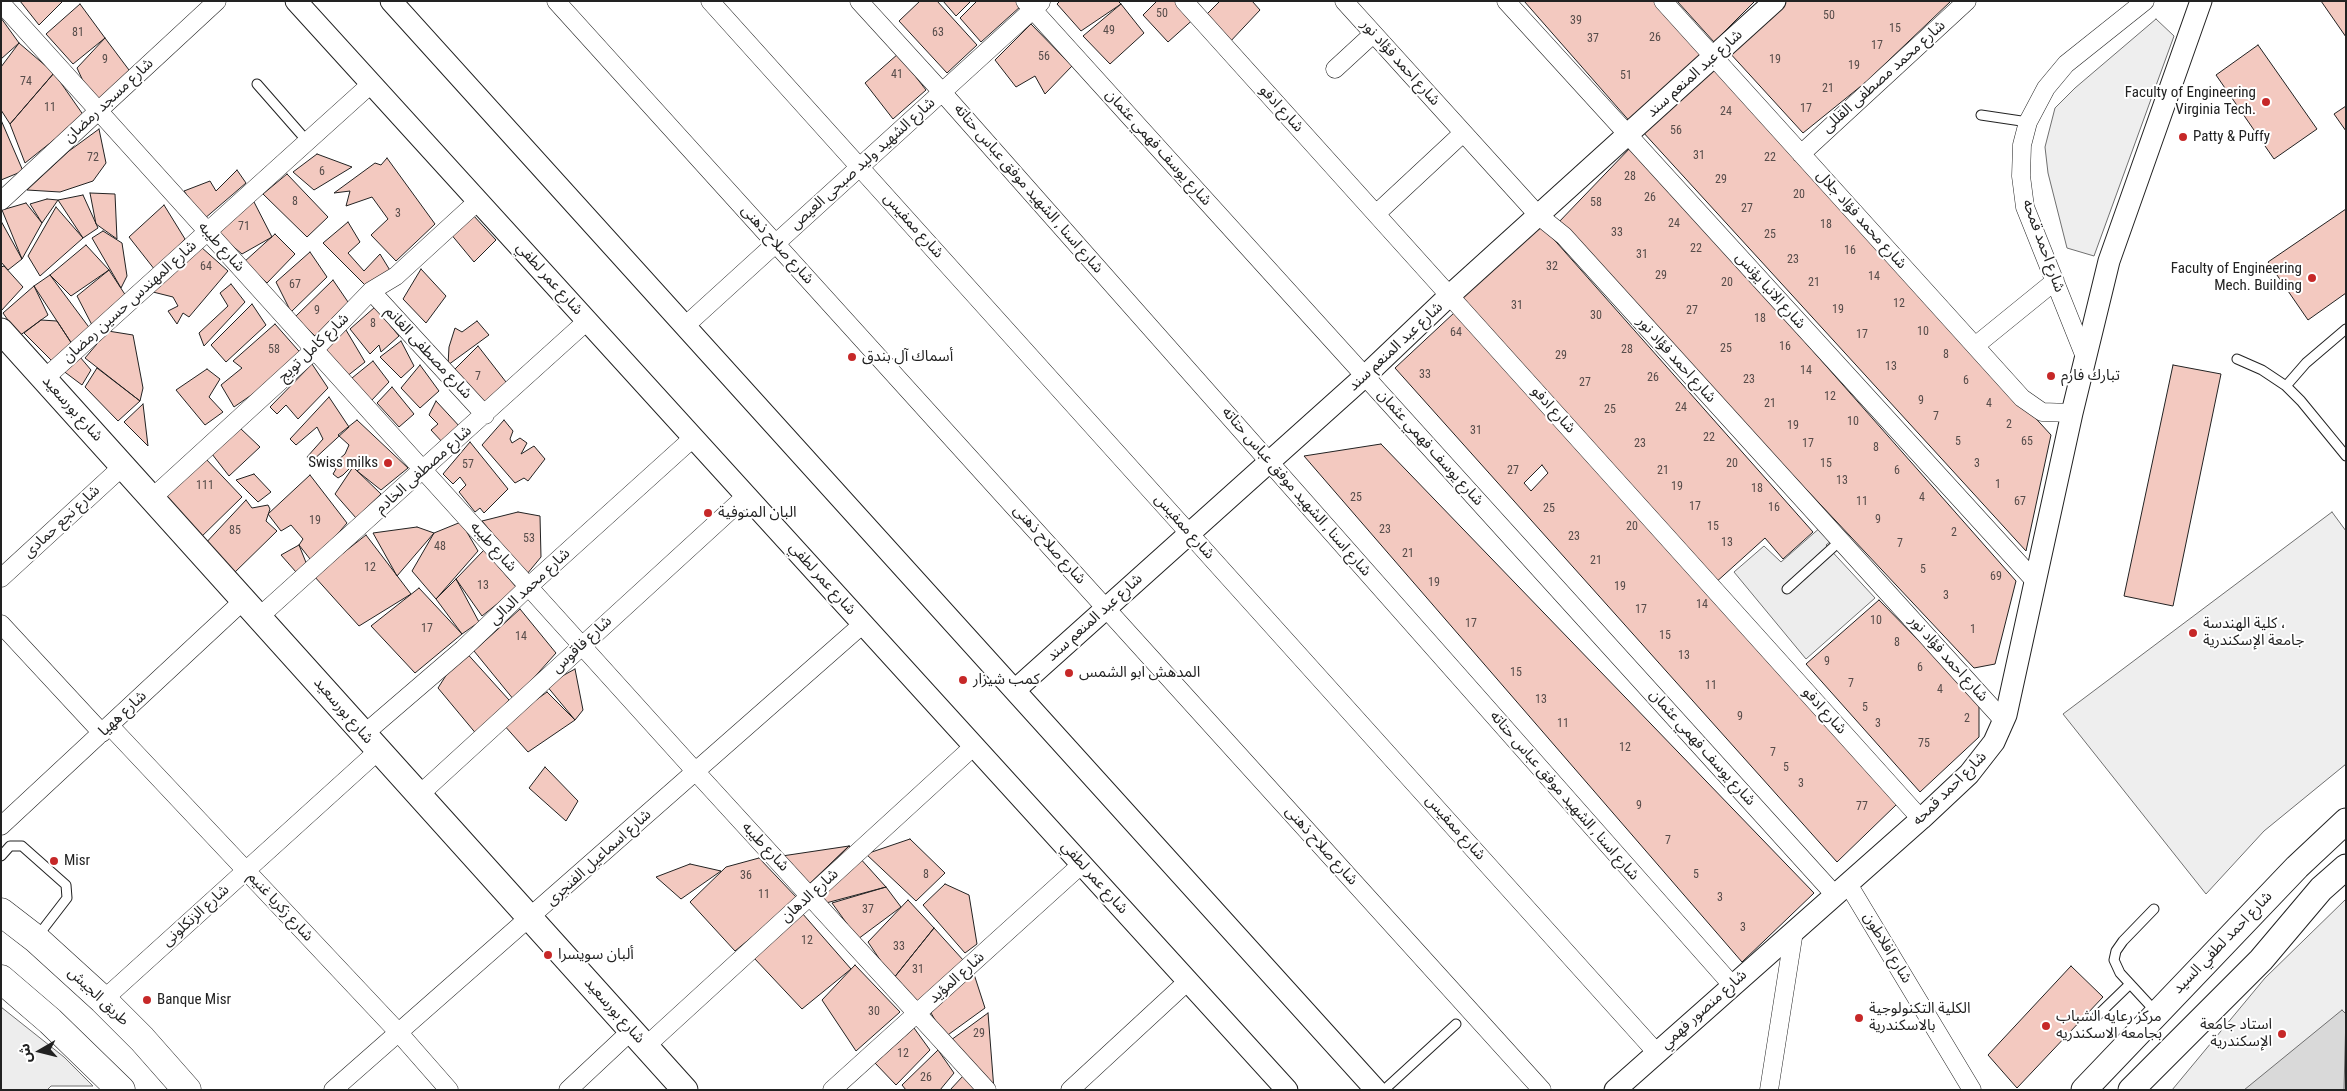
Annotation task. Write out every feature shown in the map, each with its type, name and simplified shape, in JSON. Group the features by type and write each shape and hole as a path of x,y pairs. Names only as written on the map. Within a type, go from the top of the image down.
{"highway":[{"name":"طريق الجيش","path":"1,912 36,939 103,1000 142,1039 187,1090"},
{"path":"1,979 50,1021 121,1090"}],"main road":[{"name":"شارع بورسعيد","path":"1,331 685,1090"},
{"name":"شارع احمد لطفي السيد","path":"2084,1090 2156,1012 2297,867 2346,821"},
{"path":"2131,1090 2261,960 2321,890 2346,867"},
{"path":"2232,935 2261,960"}],"street":[{"name":"شارع مسجد رمضان","path":"1,201 217,1"},
{"name":"شارع عمر لطفي","path":"296,1 1287,1090"},
{"path":"391,1 1376,1090"},
{"name":"شارع صلاح ذهنى","path":"556,1 1542,1090"},
{"name":"شارع ممفيس","path":"710,1 1657,1053"},
{"name":"شارع اسنا , الشهيد موفق عباس حتاته","path":"859,1 942,92 1732,985"},
{"name":"شارع ادفو","path":"1184,1 1921,819"},
{"name":"شارع احمد فؤاد نور","path":"1344,1 1538,215 1564,236 2004,721"},
{"name":"شارع الانبا يؤنس","path":"1506,1 2035,581"},
{"name":"شارع محمد فؤاد جلال","path":"1663,1 1975,346 2033,407 2053,414 2072,413"},
{"name":"شارع عبد المنعم سند","path":"1015,690 1270,463 1449,296 1774,1"},
{"name":"شارع محمد مصطفى القللى","path":"1801,154 1967,1"},
{"name":"شارع احمد قمحه","path":"2085,357 2025,207 2021,176 2022,145 2028,122 2046,88 2066,64 2145,1"},
{"name":"شارع احمد قمحه","path":"1794,932 1921,819 1984,758 2004,721 2072,413 2110,261 2201,1"},
{"name":"شارع طيبه","path":"1,3 696,772 987,1090"},
{"name":"شارع الشهيد وليد صبحى العيص","path":"685,326 942,92 1033,4"},
{"name":"شارع يوسف فهمي عثمان","path":"1033,4 1365,376 1842,890"},
{"path":"1335,69 1373,34"},
{"name":"شارع المهندس حسين رمضان","path":"44,379 371,84"},
{"path":"1376,214 1463,133"},
{"name":"شارع كامل تويج","path":"152,498 314,350 371,291 396,276 478,201"},
{"path":"1975,346 2055,281"},
{"name":"شارع مصطفى الغانم","path":"371,291 485,415"},
{"name":"شارع مصطفى الخادم","path":"251,609 423,470 587,321"},
{"name":"شارع محمد الدالى","path":"371,742 528,586 693,438"},
{"name":"شارع نجع حمادى","path":"1,578 123,466"},
{"name":"شارع فاقوس","path":"419,795 746,496"},
{"name":"شارع ههيا","path":"1,826 106,730 251,609"},
{"name":"شارع زكريا غنيم","path":"1,624 245,871 398,1033 449,1090"},
{"name":"شارع اسماعيل الفنجرى","path":"333,1090 531,918 863,624"},
{"name":"شارع الزنكلونى","path":"103,1000 245,871 371,742"},
{"name":"شارع الدهان","path":"568,1090 638,1038 810,896 974,746"},
{"name":"شارع المؤيد","path":"832,1090 1082,864"},
{"name":"شارع افلاطون","path":"1842,890 1972,1090"},
{"path":"1769,1090 1794,932"},
{"name":"شارع منصور فهمي","path":"1615,1090 1794,932"},
{"path":"1070,1090 1188,981"}],"lane":[{"path":"256,84 307,141"},
{"path":"1981,115 2028,122"},
{"path":"2286,386 2306,363 2346,329"},
{"path":"2237,359 2262,370 2286,386 2301,401 2346,456"},
{"path":"1786,589 1840,541"},
{"path":"1,856 10,846 22,846 66,885 67,898 36,939"},
{"path":"2154,909 2116,951 2114,960 2120,973 2156,1012"},
{"path":"2097,1016 2130,984"},
{"path":"1384,1090 1456,1024"}],"shaded area":[{"path":"2156,19 2174,36 2094,256 2067,248 2048,173 2045,147 2055,108 2075,88"},
{"path":"2332,512 2346,531 2346,764 2264,831 2206,894 2063,714"},
{"path":"1822,526 1832,540 1826,545 1875,598 1806,659 1734,572 1764,546 1781,562"},
{"name":"استاد جامعة الإسكندرية","path":"2346,899 2346,1090 2172,1090 2265,978"},
{"path":"1,1007 64,1057 93,1086 51,1086 47,1090 1,1090"},
{"path":"2342,1010 2346,1014 2344,1090 2244,1090"}],"building":[{"path":"20,1 63,1 39,25"},
{"path":"920,1 937,1 977,45 947,73 899,21"},
{"path":"943,1 971,1 956,16"},
{"path":"977,1 1016,1 1021,6 981,42 960,18"},
{"path":"1060,1 1118,1 1121,4 1081,31 1057,4"},
{"path":"1157,1 1181,1 1197,16 1168,42 1143,15"},
{"path":"1220,1 1252,1 1260,10 1228,44 1204,17"},
{"path":"1524,1 1654,1 1704,55 1632,124"},
{"path":"1677,1 1755,1 1714,42"},
{"path":"1785,1 1951,1 1866,82 1803,133 1728,51"},
{"path":"2321,1 2346,1 2346,37"},
{"path":"80,4 105,38 73,64 46,34"},
{"path":"1121,4 1144,33 1110,64 1083,36"},
{"path":"1,18 19,43 1,59"},
{"path":"1031,24 1072,66 1045,94 1035,76 1016,87 995,60"},
{"path":"105,38 129,70 95,107 77,68"},
{"path":"19,43 54,73 10,124 1,110 1,67"},
{"name":"Faculty of Engineering Virginia Tech.","path":"2258,45 2317,129 2274,159 2216,75"},
{"path":"898,54 926,90 893,119 865,83"},
{"path":"1712,65 2051,435 2026,551 1642,131"},
{"path":"54,73 84,116 25,163 10,124"},
{"path":"2346,106 2346,131 2334,114"},
{"path":"1,120 23,171 1,180"},
{"path":"99,129 106,163 93,181 60,192 27,190 69,151"},
{"path":"1632,146 2016,581 1995,664 1974,668 1557,224"},
{"path":"317,154 352,167 314,190 293,172"},
{"path":"387,158 435,224 396,261 371,235 388,219 372,197 346,206 350,191 334,193 375,163 381,165"},
{"path":"237,170 246,183 204,219 184,191 210,181 216,191"},
{"path":"287,174 328,217 307,237 263,194"},
{"path":"90,193 115,194 117,239 96,224"},
{"path":"83,195 98,228 83,238 58,200"},
{"path":"47,199 58,200 42,223 30,204"},
{"path":"253,200 272,237 242,254 216,232"},
{"path":"26,203 42,223 22,259 2,210"},
{"path":"164,205 185,239 155,270 129,237"},
{"path":"56,207 83,238 40,276 28,256"},
{"name":"Faculty of Engineering Mech. Building","path":"2346,209 2346,293 2308,320 2268,262"},
{"path":"473,215 496,240 474,262 450,233"},
{"path":"1,221 22,259 8,270 1,262"},
{"path":"348,222 360,242 348,253 364,271 380,254 391,272 371,291 323,243"},
{"path":"1542,226 1813,532 1783,559 1765,538 1714,584 1461,298"},
{"path":"103,231 122,243 127,276 121,288 92,238"},
{"path":"275,234 295,254 267,283 244,262"},
{"path":"86,245 109,270 71,296 50,275"},
{"path":"201,247 228,271 189,317 183,313 177,324 168,311 178,306 173,297 153,292"},
{"path":"310,252 327,277 291,312 276,282"},
{"path":"4,266 23,287 1,311 1,267"},
{"path":"421,269 446,296 426,323 403,299"},
{"path":"109,270 126,296 92,325 77,296"},
{"path":"50,275 91,330 72,344 34,286"},
{"path":"333,280 348,302 315,336 295,317"},
{"path":"231,284 245,302 204,346 199,333 228,306 220,293"},
{"path":"34,286 48,315 19,336 3,313"},
{"path":"252,304 266,325 226,362 211,345"},
{"path":"375,307 399,336 381,352 379,345 370,354 350,329"},
{"path":"1454,313 1897,804 1837,862 1395,368"},
{"path":"41,320 57,321 72,344 52,361 24,333"},
{"path":"477,321 489,335 448,365 449,347 455,328 462,332"},
{"path":"275,324 305,358 234,407 221,385 242,368 233,361"},
{"path":"346,330 365,362 346,377 324,351"},
{"path":"108,331 133,335 143,388 140,401 85,358"},
{"path":"401,341 414,366 401,378 380,357"},
{"path":"478,346 506,382 480,409 449,375"},
{"path":"80,357 91,370 82,385 62,370"},
{"path":"373,361 389,382 371,401 352,378"},
{"path":"312,364 328,388 298,419 286,405 277,414 270,407"},
{"path":"420,365 439,391 420,408 401,388"},
{"path":"2173,365 2221,374 2173,606 2124,596"},
{"path":"97,368 140,401 118,421 85,387"},
{"path":"207,369 220,379 209,397 223,412 205,425 176,390"},
{"path":"392,387 414,414 399,427 377,403"},
{"path":"329,397 349,427 311,462 307,457 323,439 317,427 296,445 290,439"},
{"path":"436,401 461,428 444,444 431,430 438,424 429,415"},
{"path":"143,404 148,446 124,422"},
{"path":"357,420 408,468 381,490 357,471 366,464 360,458 338,478 333,474 336,469 331,466 345,454 349,445 338,435"},
{"path":"504,420 513,431 510,439 512,443 520,438 527,443 521,454 534,446 545,459 528,481 524,478 515,483 482,445"},
{"path":"240,428 260,447 229,476 212,454"},
{"path":"470,442 508,489 484,513 480,508 475,512 459,492 466,485 460,477 453,484 443,474"},
{"path":"1381,444 1814,893 1742,962 1304,456"},
{"path":"205,458 242,497 196,542 160,501"},
{"path":"1542,465 1548,473 1531,491 1524,483"},
{"path":"353,467 381,494 356,518 335,494"},
{"path":"254,474 271,492 258,502 236,480"},
{"path":"310,475 347,523 317,558 310,559 299,545 303,539 291,525 281,531 268,514"},
{"path":"246,500 252,508 268,505 270,509 266,521 277,531 232,575 202,547"},
{"path":"518,512 540,516 541,557 527,574 482,521"},
{"path":"461,522 478,551 436,599 412,571 434,533"},
{"path":"417,527 434,533 397,576 373,533"},
{"path":"366,535 411,594 359,626 314,576"},
{"path":"299,545 307,565 296,572 281,555"},
{"path":"484,550 517,588 482,616 456,579"},
{"path":"456,579 479,622 462,634 436,599"},
{"path":"419,588 462,634 415,673 371,626"},
{"path":"1879,600 1979,702 1979,737 1920,792 1806,664"},
{"path":"520,609 556,653 514,700 474,651"},
{"path":"463,649 509,700 478,736 438,688"},
{"path":"575,669 583,710 575,720 546,685"},
{"path":"547,692 575,720 528,752 503,724"},
{"path":"545,767 578,801 566,821 529,788"},
{"path":"910,839 945,873 916,901 866,854"},
{"path":"849,846 807,886 782,856"},
{"path":"849,846 886,887 826,903 811,883"},
{"path":"759,858 798,899 735,951 690,902 726,867"},
{"path":"690,864 721,871 681,899 656,877"},
{"path":"945,884 969,895 977,944 965,953 923,905"},
{"path":"886,887 901,907 858,939 832,903"},
{"path":"908,900 934,928 893,979 868,942"},
{"path":"802,913 851,969 802,1009 754,958"},
{"path":"934,928 964,961 915,1003 893,979"},
{"path":"855,965 900,1012 856,1051 822,1000"},
{"path":"971,965 985,1008 945,1037 931,1013"},
{"name":"مركز رعايه الشباب بجامعه الاسكندريه","path":"2071,966 2103,997 2017,1088 1988,1055"},
{"path":"988,1013 994,1090 951,1040"},
{"path":"914,1028 930,1050 896,1085 875,1063"},
{"path":"938,1050 954,1073 940,1090 906,1090 902,1085"},
{"path":"963,1076 975,1090 950,1090"}],"place":[{"name":"Faculty of Engineering Virginia Tech.","path":"2266,102"},
{"name":"Patty & Puffy","path":"2183,137"},
{"name":"Faculty of Engineering Mech. Building","path":"2312,278"},
{"name":"أسماك آل بندق","path":"852,357"},
{"name":"تبارك فارم","path":"2051,376"},
{"name":"Swiss milks","path":"388,463"},
{"name":"البان المنوفية","path":"708,513"},
{"name":"كلية الهندسة ، جامعة الإسكندرية","path":"2193,633"},
{"name":"المدهش ابو الشمس","path":"1069,673"},
{"name":"كمب شيزار","path":"963,680"},
{"name":"Misr","path":"54,861"},
{"name":"ألبان سويسرا","path":"548,955"},
{"name":"Banque Misr","path":"147,1000"},
{"name":"الكلية التكنولوجية بالاسكندرية","path":"1859,1018"},
{"name":"مركز رعايه الشباب بجامعه الاسكندريه","path":"2046,1026"},
{"name":"استاد جامعة الإسكندرية","path":"2282,1034"}]}
